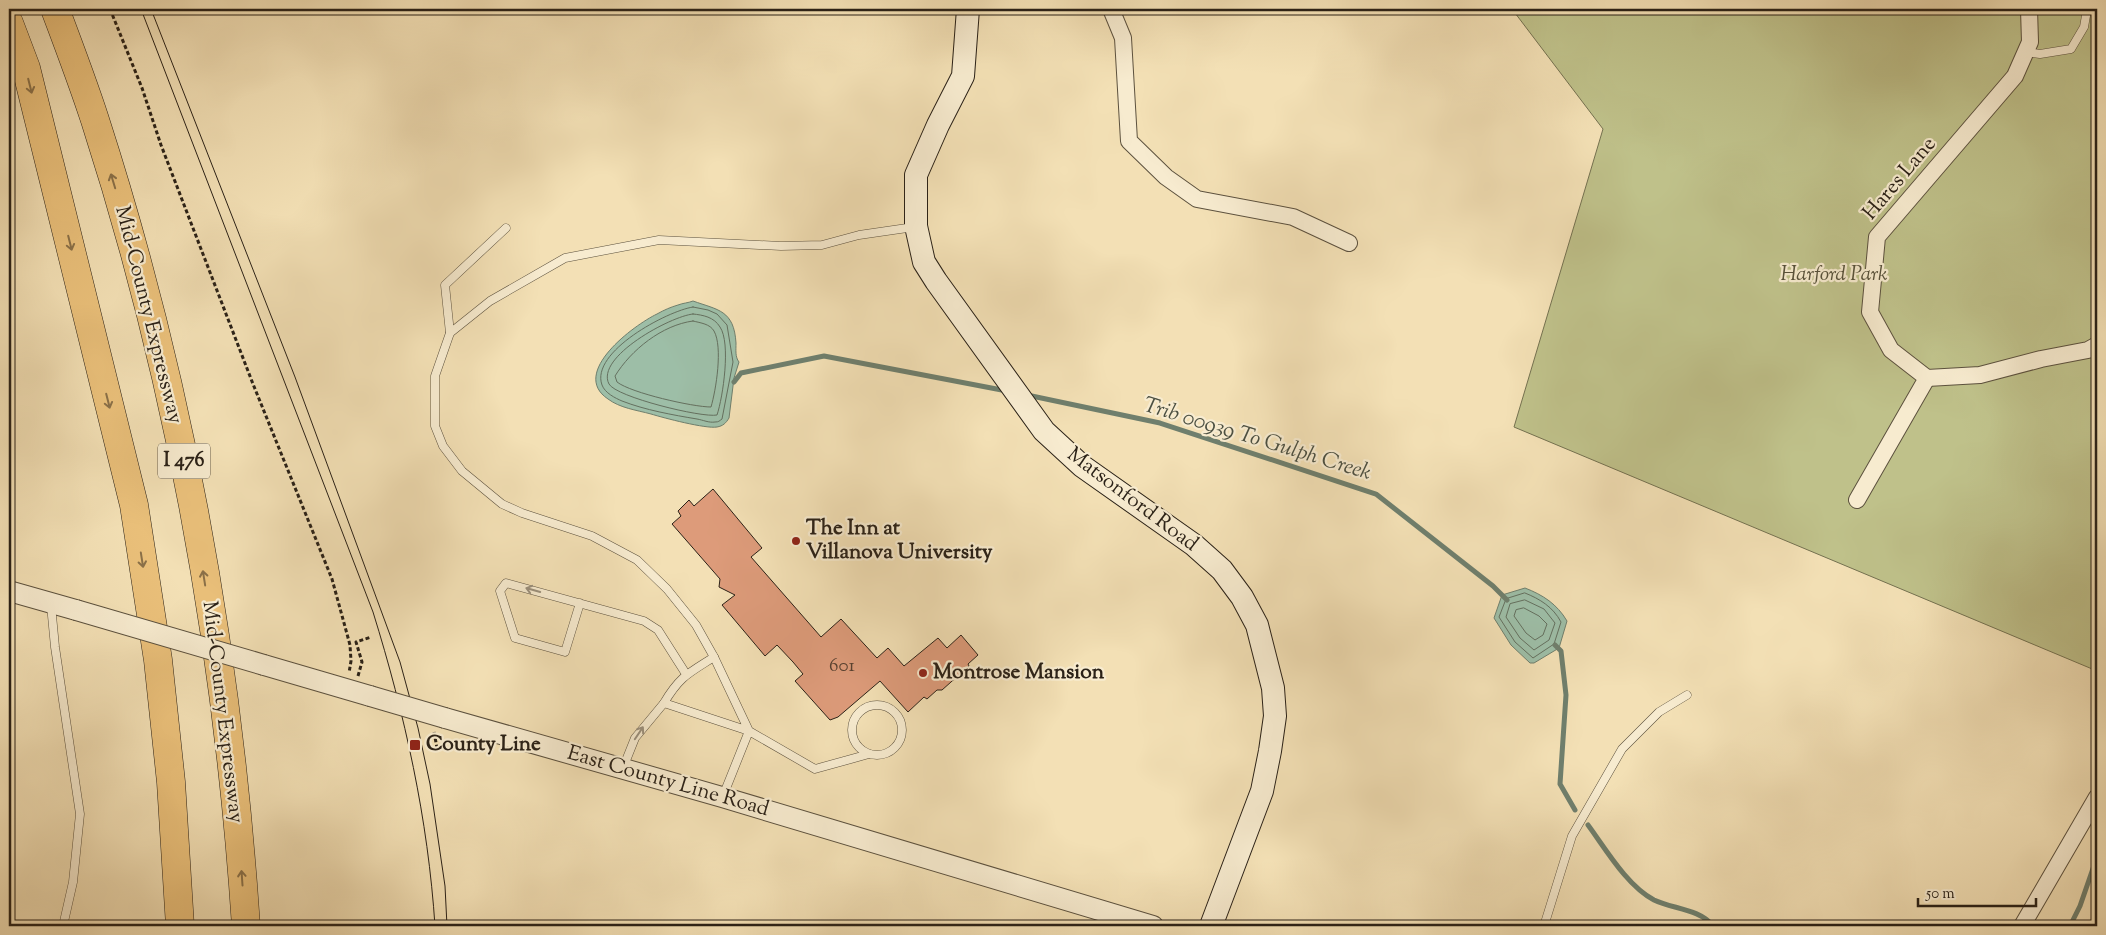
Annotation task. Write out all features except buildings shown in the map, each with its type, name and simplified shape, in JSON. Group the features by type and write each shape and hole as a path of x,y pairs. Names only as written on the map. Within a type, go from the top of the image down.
{"highway":[{"name":"Mid-County Expressway","path":"55,9 95,120 120,202 177,426 194,513 220,676 233,777 246,926"},
{"name":"I 476","path":"9,23 26,68 134,505 158,660 171,782 180,926"}],"main road":[{"name":"Matsonford Road","path":"968,9 963,76 938,125 916,175 916,226 924,262 936,282 1044,431 1082,466 1194,545 1222,570 1242,597 1257,625 1273,688 1275,716 1270,751 1262,791 1211,926"}],"street":[{"path":"1111,9 1123,38 1129,141 1166,176 1197,199 1293,217 1348,243"},
{"name":"Hares Lane","path":"1927,378 1892,350 1870,312 1877,237 2015,76 2030,42 2029,9"},
{"path":"1856,500 1927,378 1980,375 2040,359 2088,350 2097,345"},
{"name":"East County Line Road","path":"9,591 357,692 439,721 622,768 1153,926"},
{"path":"2022,926 2097,797"}],"lane":[{"path":"2026,52 2040,54 2071,49 2084,28 2087,10 2085,9"},
{"path":"450,333 490,301 565,258 658,240 781,246 822,245 859,235 916,226"},
{"path":"506,228 445,285 450,333 435,376 436,426 443,446 462,471 502,504 522,513 592,536 637,560 667,590 696,625 714,657 749,731 722,797"},
{"path":"580,604 566,652 515,638 500,591 506,583 644,622 658,630 686,674"},
{"path":"51,603 55,647 80,814 73,882 63,926"},
{"path":"622,768 635,738 664,703 675,684 686,674 714,657"},
{"path":"1544,926 1572,836 1622,749 1659,712 1687,695"},
{"path":"664,703 749,731 815,769 868,754 876,756 892,751 901,739 902,723 893,710 886,706 870,706 863,709 854,722 853,737 856,744 868,754"}],"path":[{"path":"110,9 142,88 161,144 253,384 332,579 350,645 357,692"},
{"path":"357,692 362,662 356,642 371,637"},
{"path":"434,749 437,748 439,721"}],"green space":[{"name":"Harford Park","path":"1512,9 2097,9 2097,671 1514,427 1603,129"}],"water":[{"path":"693,301 723,313 732,324 735,332 736,356 739,362 734,378 727,421 717,427 695,425 628,408 608,399 598,388 596,376 600,364 609,351 634,328 662,311"},
{"path":"1525,588 1549,601 1567,621 1559,648 1534,663 1530,663 1511,645 1494,618 1502,595"}],"waterway":[{"name":"Trib 00939 To Gulph Creek","path":"734,382 741,373 824,356 1007,391"},
{"name":"Trib 00939 To Gulph Creek","path":"1027,395 1160,423 1376,494 1493,586 1507,600"},
{"name":"Trib 00939 To Gulph Creek","path":"1555,645 1561,651 1566,695 1560,784 1575,810"},
{"name":"Trib 00939 To Gulph Creek","path":"1588,825 1617,866 1644,894 1661,903 1701,916 1713,926"},
{"path":"2070,926 2080,906 2097,857"}],"tram line":[{"path":"141,9 373,612 405,728 421,807 432,886 435,926"},
{"path":"151,9 295,377 400,662 418,728 430,784 445,886 447,926"}],"place":[{"name":"The Inn at Villanova University","path":"796,541"},
{"name":"Montrose Mansion","path":"923,673"},
{"name":"County Line","path":"415,745"}]}
